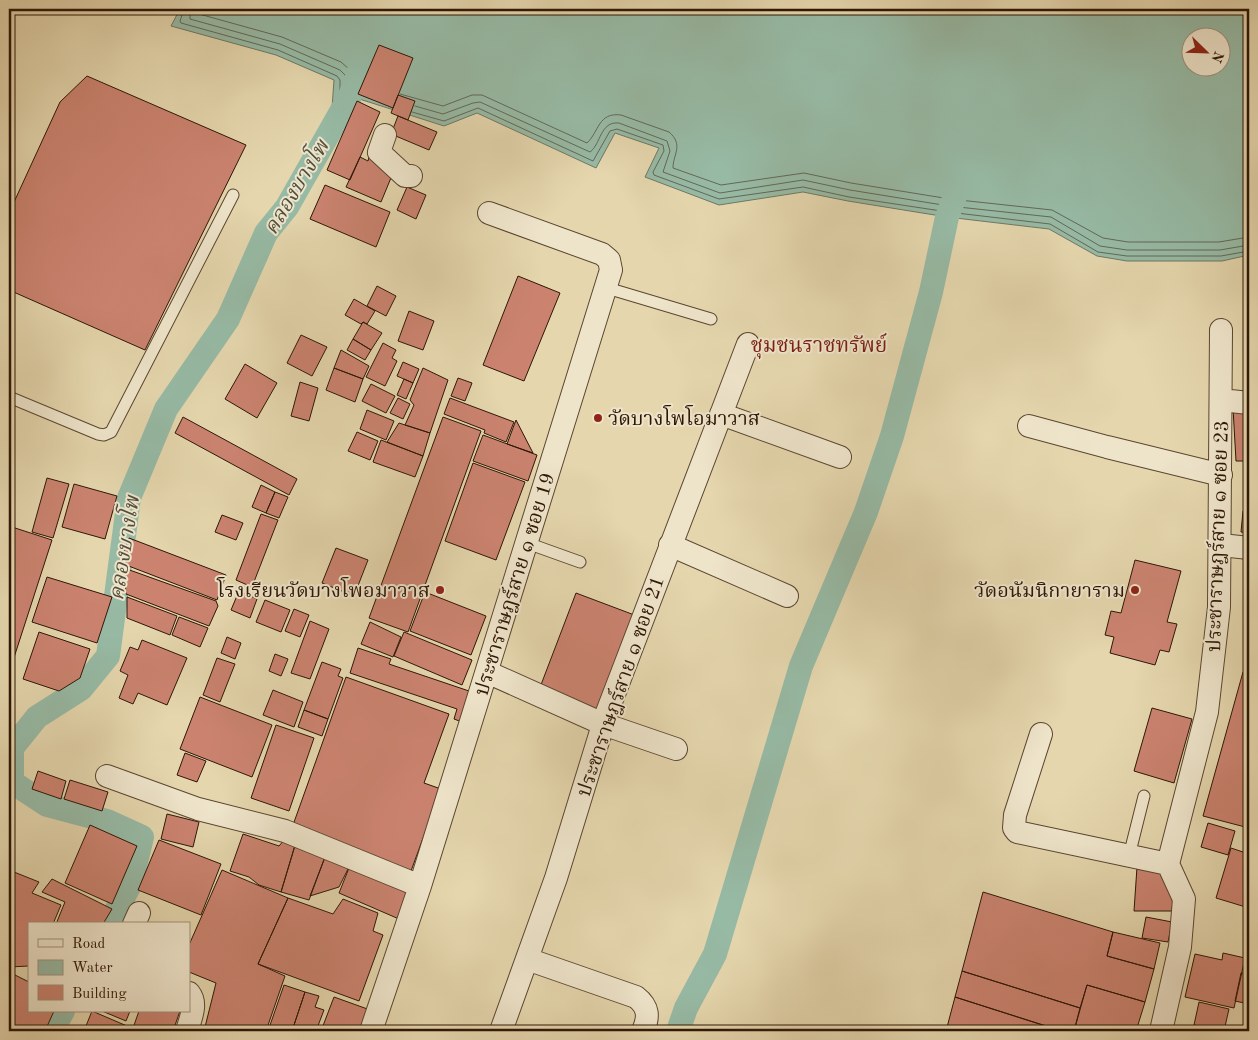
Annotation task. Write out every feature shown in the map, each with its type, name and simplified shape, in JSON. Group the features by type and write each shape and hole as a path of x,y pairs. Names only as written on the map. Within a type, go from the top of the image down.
{"street":[{"path":"385,135 379,152 405,176 411,176"},
{"name":"ประชาราษฎร์สาย ๑ ซอย 19","path":"371,1031 420,886 607,288 611,270 609,260 602,254 489,213"},
{"name":"ประชาราษฎร์สาย ๑ ซอย 23","path":"1168,864 1207,712 1219,607 1221,544 1221,330"},
{"name":"ประชาราษฎร์สาย ๑ ซอย 21","path":"501,1031 556,878 603,724 748,344"},
{"path":"1221,400 1249,403"},
{"path":"721,414 840,457"},
{"path":"1029,426 1221,474"},
{"path":"1221,544 1249,548"},
{"path":"670,545 787,596"},
{"path":"487,672 603,724 676,749"},
{"path":"1041,734 1015,815 1014,828 1017,832 1168,864 1184,899 1180,947 1161,1031"},
{"path":"108,776 198,809 285,831 420,886"},
{"path":"527,959 636,997 642,1002 648,1015 643,1031"},
{"path":"187,1031 193,1009 190,995"}],"lane":[{"path":"9,397 98,434 104,435 111,432 233,195"},
{"path":"607,288 711,319"},
{"path":"527,543 580,562"},
{"path":"1129,856 1144,796"}],"water":[{"path":"180,9 1249,9 1249,255 1222,261 1127,261 1097,256 1049,229 947,217 803,192 719,205 645,177 659,148 615,133 596,168 477,113 444,126 350,96 332,108 334,80 276,55 171,26"}],"building":[{"path":"379,45 413,58 393,108 358,94"},
{"path":"87,76 246,145 145,350 9,290 9,213 60,102"},
{"path":"398,95 415,101 408,120 391,113"},
{"path":"357,101 380,112 350,180 327,170"},
{"path":"398,116 437,132 429,150 391,134"},
{"path":"360,157 368,161 369,157 388,165 393,173 381,202 346,187"},
{"path":"325,185 390,212 376,247 310,219"},
{"path":"407,187 426,195 416,219 397,210"},
{"path":"518,276 560,293 524,381 483,365"},
{"path":"377,286 396,296 386,316 367,306"},
{"path":"354,299 375,311 367,324 363,322 361,324 345,315"},
{"path":"409,311 434,321 423,350 398,341"},
{"path":"363,322 382,333 371,350 353,339"},
{"path":"301,335 327,347 312,376 287,363"},
{"path":"353,339 371,350 365,360 347,350"},
{"path":"383,343 396,350 392,358 397,361 385,386 366,377"},
{"path":"341,350 369,366 363,379 334,368"},
{"path":"403,362 419,369 413,383 397,376"},
{"path":"245,364 277,383 257,418 225,399"},
{"path":"334,368 363,379 355,402 326,390"},
{"path":"423,368 448,380 430,433 405,425 414,405 410,400"},
{"path":"458,378 472,383 465,401 451,396"},
{"path":"404,379 413,383 406,399 397,395"},
{"path":"300,382 318,388 309,421 291,416"},
{"path":"371,384 395,396 386,413 362,401"},
{"path":"398,398 410,404 403,419 390,413"},
{"path":"450,398 514,422 506,442 484,433 485,430 444,414"},
{"path":"1233,408 1249,409 1249,461 1236,461"},
{"path":"367,410 394,421 386,440 360,429"},
{"path":"183,417 297,479 289,495 175,433"},
{"path":"443,417 481,431 408,632 369,618"},
{"path":"516,420 533,453 507,444"},
{"path":"399,423 430,433 423,456 387,442"},
{"path":"357,432 378,441 370,460 348,451"},
{"path":"483,435 537,455 528,481 473,461"},
{"path":"381,440 423,456 415,477 373,462"},
{"path":"473,463 525,482 496,560 445,541"},
{"path":"47,478 69,484 53,538 32,532"},
{"path":"74,484 117,496 105,539 62,527"},
{"path":"261,485 275,492 266,513 252,507"},
{"path":"275,492 288,497 279,518 266,513"},
{"path":"1243,511 1249,512 1249,533 1241,532"},
{"path":"261,514 278,520 252,587 236,580"},
{"path":"222,515 243,523 236,540 215,532"},
{"path":"9,526 52,540 9,673"},
{"path":"129,538 226,575 217,600 126,565 124,550"},
{"path":"336,548 368,560 354,596 322,583"},
{"path":"1135,560 1181,571 1167,622 1177,624 1169,652 1160,650 1155,665 1110,653 1114,637 1105,635 1111,611 1121,613"},
{"path":"124,568 216,601 218,606 209,626 126,594"},
{"path":"47,577 112,597 97,643 32,622"},
{"path":"239,591 257,599 250,618 231,610"},
{"path":"425,592 486,616 471,655 410,631"},
{"path":"576,593 637,616 599,714 539,690"},
{"path":"127,597 177,616 170,635 127,618"},
{"path":"265,600 290,610 281,632 256,622"},
{"path":"294,609 309,615 300,637 285,631"},
{"path":"179,617 208,628 200,647 172,635"},
{"path":"310,621 329,629 310,679 291,673"},
{"path":"370,622 401,637 393,657 361,644"},
{"path":"39,632 90,649 80,678 59,691 23,679"},
{"path":"404,632 472,660 462,685 394,656"},
{"path":"227,637 241,643 235,659 221,653"},
{"path":"142,640 187,658 167,705 138,693 133,704 119,698 128,675 120,671 130,647 138,650"},
{"path":"358,648 391,659 389,664 472,692 462,722 454,719 457,709 350,673"},
{"path":"275,654 288,659 281,676 269,671"},
{"path":"217,658 235,664 220,702 203,695"},
{"path":"322,662 341,669 338,676 343,678 328,719 304,710"},
{"path":"1243,672 1249,673 1249,828 1203,816"},
{"path":"346,677 449,714 424,783 441,789 411,871 293,825"},
{"path":"273,690 303,702 294,727 263,715"},
{"path":"200,697 272,725 252,777 180,749"},
{"path":"1152,708 1192,719 1174,783 1134,771"},
{"path":"304,710 328,719 322,736 298,727"},
{"path":"276,725 314,738 289,811 251,798"},
{"path":"185,753 206,761 197,782 177,775"},
{"path":"38,771 66,781 61,799 32,789"},
{"path":"70,780 108,792 102,811 64,799"},
{"path":"167,814 199,822 193,847 161,839"},
{"path":"1208,823 1235,831 1228,855 1201,847"},
{"path":"90,825 137,846 112,904 65,883"},
{"path":"243,834 279,846 285,839 296,842 281,892 259,885 249,877 230,871"},
{"path":"159,840 221,864 201,915 138,890"},
{"path":"296,842 325,857 309,900 281,892"},
{"path":"1231,848 1249,854 1249,908 1216,898"},
{"path":"325,857 350,865 339,887 310,896"},
{"path":"1137,867 1165,872 1175,898 1173,911 1134,911"},
{"path":"349,868 410,894 399,919 339,893"},
{"path":"9,870 39,882 32,893 61,905 54,922 28,922 28,966 9,967"},
{"path":"222,870 288,898 258,964 285,976 266,1031 215,1031 205,1027 216,983 190,972 190,943"},
{"path":"52,879 112,909 104,922 57,922 65,902 42,892"},
{"path":"983,892 1113,932 1107,956 1154,969 1145,1002 1087,985 1080,1008 962,971"},
{"path":"288,898 333,914 343,899 378,913 373,931 383,935 359,1001 258,964"},
{"path":"1146,917 1172,922 1168,942 1142,938"},
{"path":"1113,932 1160,943 1154,969 1107,956"},
{"path":"1223,953 1245,958 1234,1008 1185,997 1195,954 1222,960"},
{"path":"962,971 1080,1008 1074,1031 1062,1031 955,997"},
{"path":"9,972 28,982 28,1012 54,1012 45,1031 17,1031 9,1027"},
{"path":"1241,973 1249,974 1249,1004 1235,1001"},
{"path":"284,985 305,992 292,1031 268,1031"},
{"path":"1087,985 1145,1002 1137,1028 1149,1031 1074,1031"},
{"path":"305,992 319,996 315,1007 324,1010 316,1031 292,1031"},
{"path":"334,997 373,1011 365,1031 321,1031"},
{"path":"955,997 1061,1031 946,1031"},
{"path":"1199,1002 1229,1009 1224,1031 1194,1025"},
{"path":"92,1012 127,1026 125,1031 84,1031"},
{"path":"104,1012 130,1012 126,1021"},
{"path":"139,1012 180,1012 173,1031 132,1031"}],"waterway":[{"name":"คลองบางโพ","path":"110,922 131,883 142,837 107,821 47,805 12,782 12,748 37,717 81,689 108,656 129,498 166,409 228,319 266,233 287,207 350,96 381,9"},
{"path":"678,1031 686,1008 715,954 801,666 866,512 892,436 931,292 947,217 958,188"},
{"name":"คลองบางโพ","path":"52,1031 62,1012"}],"place":[{"name":"วัดบางโพโอมาวาส","path":"598,418"},
{"name":"โรงเรียนวัดบางโพอมาวาส","path":"440,590"},
{"name":"วัดอนัมนิกายาราม","path":"1135,590"}],"district":[{"name":"ชุมชนราชทรัพย์","path":"819,345"}]}
